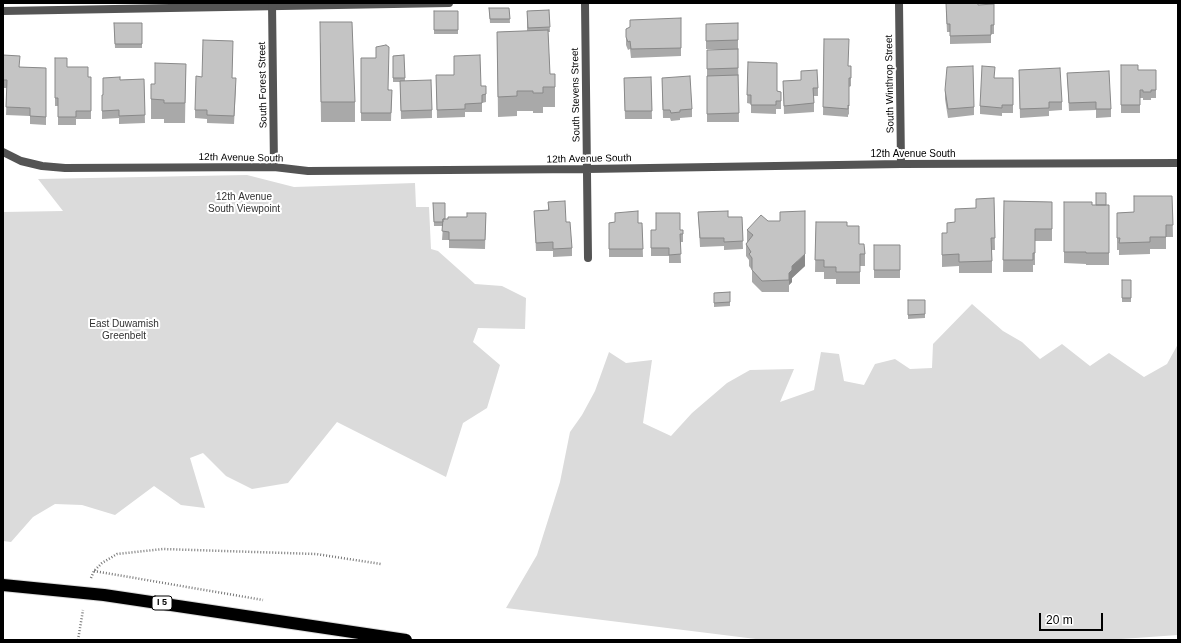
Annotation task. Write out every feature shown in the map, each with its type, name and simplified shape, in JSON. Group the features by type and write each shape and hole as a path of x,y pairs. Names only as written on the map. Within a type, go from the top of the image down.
{"highway":[{"name":"I 5","path":"3,585 104,595 406,640"}],"street":[{"path":"3,11 449,3"},
{"name":"South Stevens Street","path":"585,3 588,258"},
{"name":"South Winthrop Street","path":"899,3 901,164"},
{"name":"South Forest Street","path":"272,5 274,167"},
{"name":"12th Avenue South","path":"3,152 21,160 42,166 65,168 274,167 308,171 587,169 901,164 1178,163"}],"path":[{"path":"90,585 94,571 102,563 117,554 163,549 316,554 381,564"},
{"path":"78,640 84,605"}],"green space":[{"name":"East Duwamish Greenbelt","path":"247,175 294,187 415,183 416,207 429,207 431,249 438,251 475,284 502,286 526,298 525,329 478,328 473,342 500,365 487,408 463,423 446,477 337,422 288,483 252,489 226,476 203,453 190,458 205,508 181,505 154,486 115,515 82,505 55,504 33,517 11,542 3,541 3,212 63,211 38,179"},
{"path":"972,304 1003,331 1022,342 1040,359 1062,344 1090,366 1109,353 1144,377 1167,364 1178,344 1178,635 1107,640 764,640 506,608 537,555 560,482 570,432 582,415 595,391 609,352 626,363 652,360 643,423 671,436 692,413 727,383 750,370 794,369 780,402 814,390 821,352 839,354 844,381 864,385 875,364 895,359 910,369 932,368 933,344"}],"building":[{"path":"946,3 978,3 978,5 994,4 994,25 991,25 991,35 950,36 950,24 947,24"},
{"path":"489,8 509,8 510,19 490,19"},
{"path":"549,10 550,27 528,28 527,11"},
{"path":"434,11 458,11 458,30 434,30"},
{"path":"681,18 681,48 631,49 630,41 628,42 626,37 626,29 630,27 630,20"},
{"path":"320,22 352,22 355,102 321,102"},
{"path":"114,23 142,23 142,44 115,44"},
{"path":"738,23 738,40 706,41 706,24"},
{"path":"548,30 550,74 555,74 555,87 543,87 543,93 533,93 533,91 517,91 517,96 498,97 497,32"},
{"path":"824,39 849,39 848,66 851,66 851,78 849,78 848,109 823,107"},
{"path":"203,40 233,41 232,78 236,78 234,116 207,115 207,110 195,110 196,76 202,77"},
{"path":"386,45 389,47 388,90 392,90 391,113 361,113 361,58 376,58 376,47"},
{"path":"738,49 738,68 707,69 707,50"},
{"path":"3,55 20,56 19,67 46,68 46,117 30,116 30,108 6,107 7,80 3,80"},
{"path":"404,55 405,78 393,78 393,56"},
{"path":"480,55 481,86 486,86 486,94 482,95 482,103 465,104 465,109 437,110 436,75 454,75 454,56"},
{"path":"55,58 67,58 67,67 88,67 88,77 91,77 91,111 76,111 76,117 58,117 58,98 55,98"},
{"path":"748,62 777,63 777,91 781,92 781,101 776,101 776,105 751,105 751,95 747,95"},
{"path":"155,63 186,64 185,103 164,103 164,100 151,99 151,84 155,84"},
{"path":"1121,65 1138,65 1138,70 1156,70 1156,90 1151,90 1151,92 1143,92 1143,90 1140,90 1140,105 1121,105"},
{"path":"973,66 974,107 948,109 945,90 947,67"},
{"path":"982,66 995,67 994,78 1013,78 1013,105 1002,105 1002,108 980,106"},
{"path":"1060,68 1062,102 1049,102 1049,108 1020,109 1019,70"},
{"path":"817,70 818,88 813,88 814,103 784,106 783,81 801,80 801,71"},
{"path":"1109,71 1111,109 1096,109 1096,102 1069,103 1067,73"},
{"path":"738,75 739,113 707,114 707,76"},
{"path":"690,76 692,109 680,110 680,112 671,113 670,110 663,110 662,78"},
{"path":"120,77 120,80 144,79 145,115 119,116 119,110 102,111 103,78"},
{"path":"651,77 652,111 625,111 624,78"},
{"path":"431,80 432,110 401,111 400,81"},
{"path":"1096,193 1106,193 1106,205 1096,205"},
{"path":"1134,196 1172,196 1173,225 1166,225 1166,237 1150,237 1150,242 1119,243 1120,238 1117,238 1117,213 1134,212"},
{"path":"994,198 995,238 991,238 992,261 959,262 959,254 942,255 942,233 947,233 947,223 955,222 955,209 976,208 976,199"},
{"path":"565,201 566,222 570,222 572,248 553,249 553,242 536,243 534,211 549,210 548,202"},
{"path":"1004,201 1052,202 1052,229 1035,229 1035,253 1033,253 1033,260 1003,260"},
{"path":"1064,202 1092,202 1092,205 1109,205 1109,253 1064,252"},
{"path":"433,203 445,203 445,219 443,219 443,222 434,222"},
{"path":"638,211 638,223 642,223 643,249 609,249 609,223 615,222 615,213"},
{"path":"728,211 728,217 742,217 743,241 724,242 724,238 700,238 698,212"},
{"path":"805,211 805,254 792,266 792,270 789,273 789,280 762,281 752,270 752,258 749,254 751,252 746,244 753,235 747,230 761,215 768,221 780,221 780,212"},
{"path":"467,213 486,213 485,240 449,240 449,232 442,231 443,219 448,219 448,217 467,217"},
{"path":"656,213 680,213 680,230 683,230 683,234 680,234 681,254 669,255 669,248 651,248 651,230 656,230"},
{"path":"816,222 847,222 847,226 859,226 859,244 864,244 865,254 860,254 860,272 836,272 836,267 824,267 824,260 815,260"},
{"path":"874,245 900,245 900,270 874,270"},
{"path":"1122,280 1131,280 1131,298 1122,298"},
{"path":"730,292 730,302 714,303 714,293"},
{"path":"908,300 925,300 925,314 908,315"}],"park label":[{"name":"12th Avenue South Viewpoint","path":"244,202"}]}
